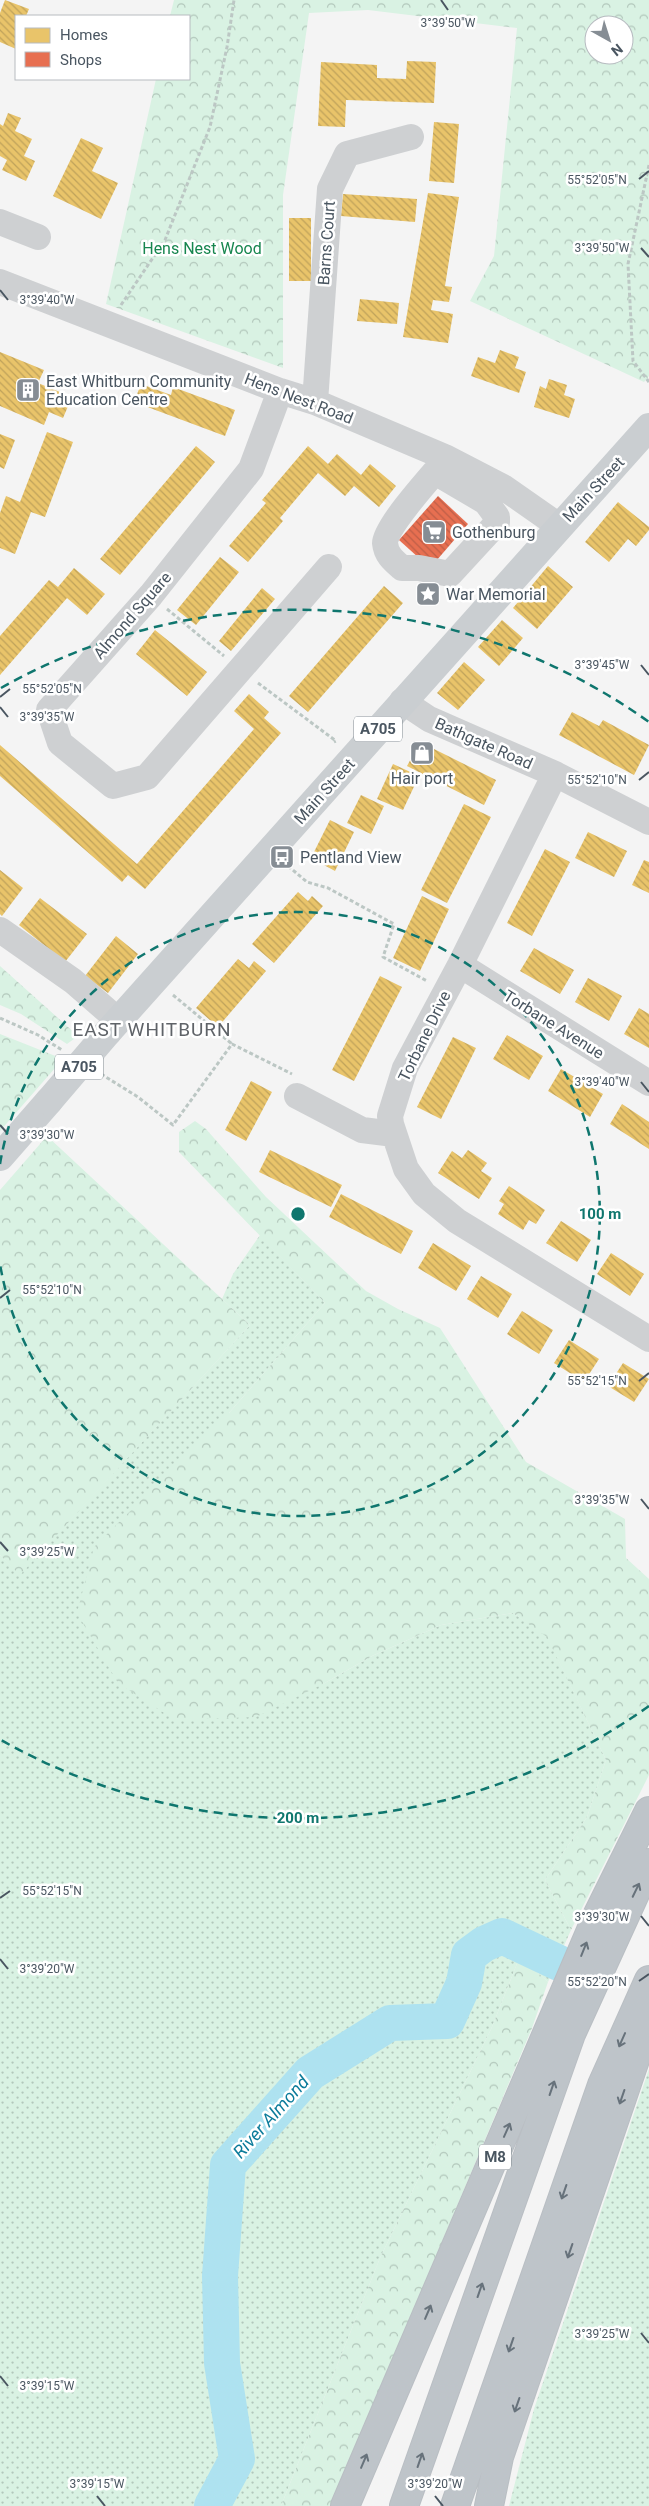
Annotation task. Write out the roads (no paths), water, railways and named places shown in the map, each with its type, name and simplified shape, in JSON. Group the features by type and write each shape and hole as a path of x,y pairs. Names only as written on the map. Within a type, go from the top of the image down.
{"highway":[{"name":"M8","path":"345,2506 598,1914 649,1811"},
{"name":"M8","path":"404,2506 571,2034 649,1863"},
{"path":"454,2506 602,2085 649,1980"},
{"path":"489,2506 500,2458 649,2018"}],"main road":[{"name":"Main Street","path":"0,1157 154,980 402,701 649,427"}],"street":[{"name":"Barns Court","path":"315,402 330,189 347,154 411,137"},
{"path":"0,222 38,237"},
{"name":"Hens Nest Road","path":"0,282 280,391 315,402 441,465 503,487 559,526"},
{"name":"Almond Square","path":"280,391 252,469 151,595 49,710 60,743 113,786 147,777 329,567"},
{"name":"Bathgate Road","path":"402,701 429,719 555,774 649,822"},
{"name":"Torbane Drive","path":"555,774 460,965 405,1068 390,1116 406,1169 419,1187 456,1221 649,1340"},
{"path":"0,930 73,981 114,1026"},
{"name":"Torbane Avenue","path":"460,965 649,1083"},
{"path":"296,1086 362,1130 394,1134"}],"waterway":[{"name":"River Almond","path":"212,2506 237,2459 222,2363 220,2276 228,2165 310,2073 390,2023 447,2021 464,1983 469,1955 484,1944 502,1936 559,1963"}],"place":[{"name":"East Whitburn Community Education Centre","path":"28,390"},
{"name":"Gothenburg","path":"434,532"},
{"name":"War Memorial","path":"428,594"},
{"name":"Hair port","path":"422,753"},
{"name":"Pentland View","path":"282,857"}],"district":[{"name":"EAST WHITBURN","path":"152,1029"}],"park label":[{"name":"Hens Nest Wood","path":"202,248"}]}
